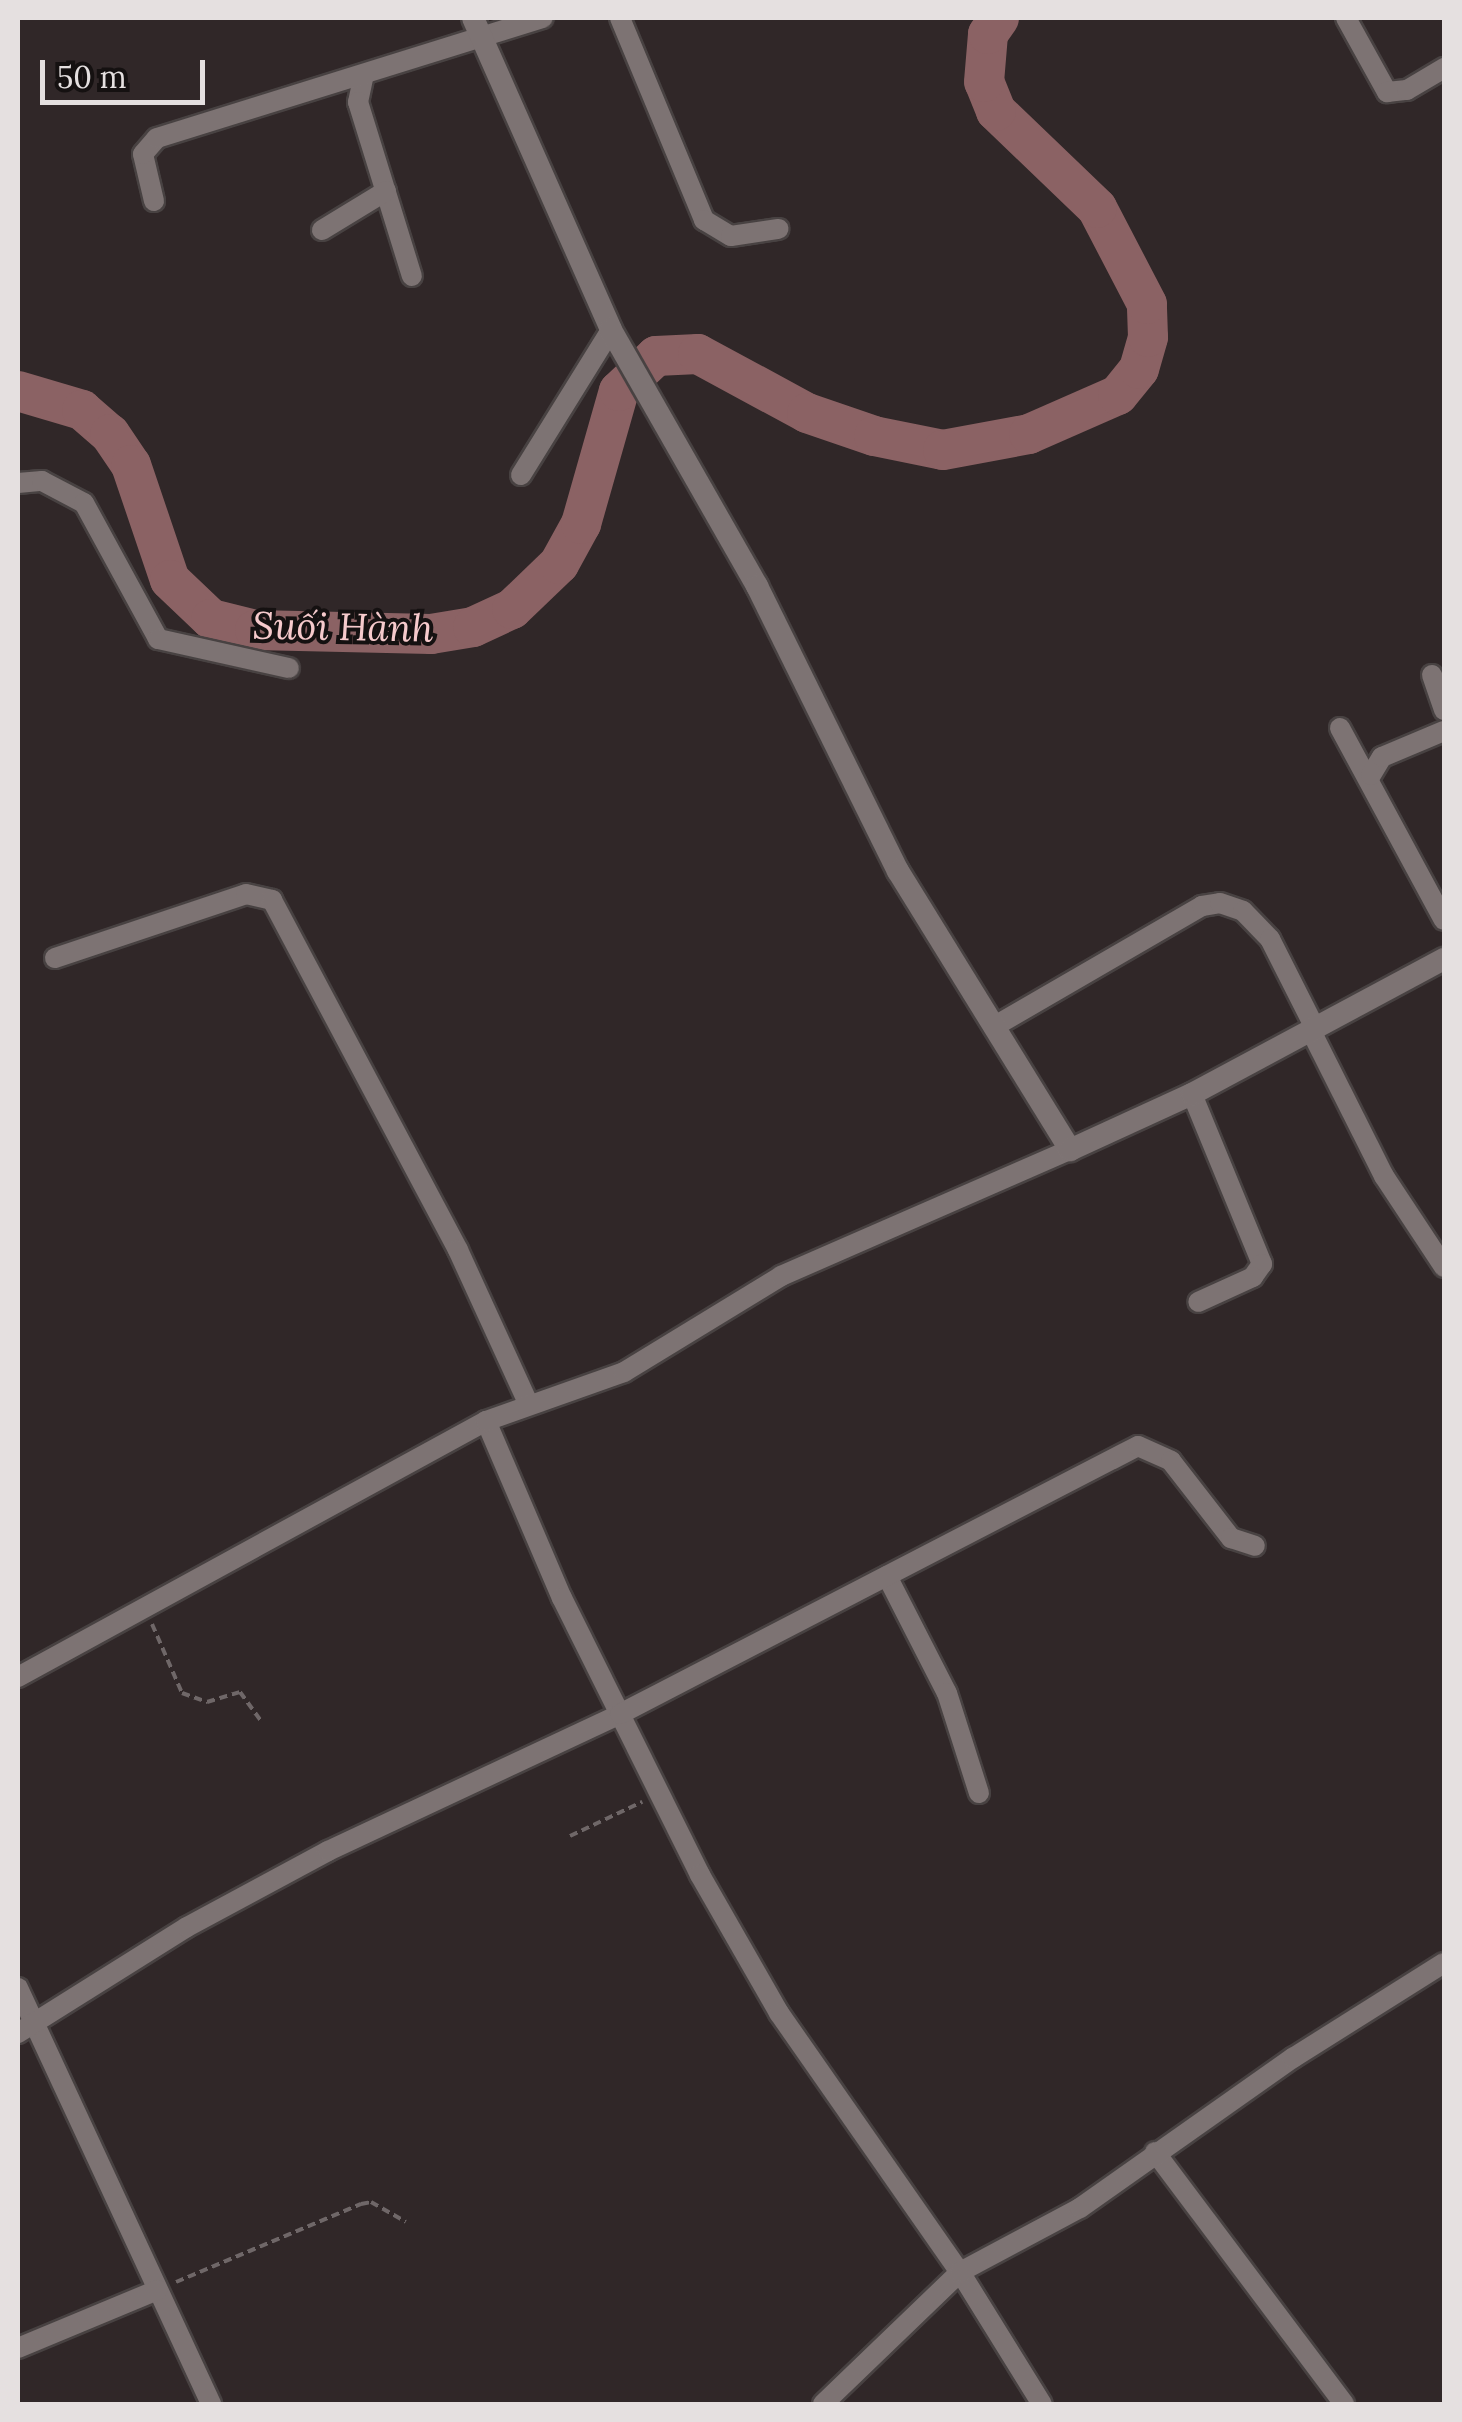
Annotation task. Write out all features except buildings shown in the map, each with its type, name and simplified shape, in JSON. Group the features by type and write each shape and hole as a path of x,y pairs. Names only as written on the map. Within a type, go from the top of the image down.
{"street":[{"path":"154,201 142,154 150,142 364,74 477,27 543,18"},
{"path":"620,18 704,220 731,236 778,229"},
{"path":"1346,18 1387,92 1407,90 1444,68"},
{"path":"477,27 611,330 758,586 898,870 1070,1150"},
{"path":"364,74 358,102 412,276"},
{"path":"322,230 386,190"},
{"path":"522,474 611,330"},
{"path":"18,483 42,481 84,503 158,640 289,668"},
{"path":"1432,675 1444,710"},
{"path":"1340,728 1371,775 1444,920"},
{"path":"1371,775 1382,757 1444,731"},
{"path":"55,958 246,894 266,894 458,1250 530,1404"},
{"path":"995,1026 1202,906 1220,903 1244,911 1270,939 1384,1176 1444,1266"},
{"path":"18,1677 486,1420 624,1372 781,1276 1192,1094 1444,959"},
{"path":"1192,1094 1262,1264 1252,1277 1198,1302"},
{"path":"486,1420 620,1714 779,2014 960,2272 1042,2404"},
{"path":"26,2028 187,1927 328,1850 620,1714 1138,1446 1171,1461 1231,1538 1256,1546"},
{"path":"887,1576 947,1693 979,1793"},
{"path":"823,2404 960,2272 1080,2208 1155,2152 1444,1963"},
{"path":"18,1988 26,2028 211,2404"},
{"path":"1155,2152 1344,2404"},
{"path":"18,2348 158,2290"}],"path":[{"path":"142,1607 182,1693 207,1702 240,1692 261,1721"},
{"path":"570,1836 660,1794"},
{"path":"158,2290 361,2204 371,2202 406,2222"}],"waterway":[{"name":"Suối Hành","path":"18,391 82,410 110,434 131,465 170,580 211,619 255,630 431,634 473,627 512,609 559,564 581,524 619,391 656,356 698,354 807,413 874,436 943,450 1029,434 1118,395 1139,369 1148,337 1147,304 1097,208 996,111 984,82 988,34 999,18"}]}
